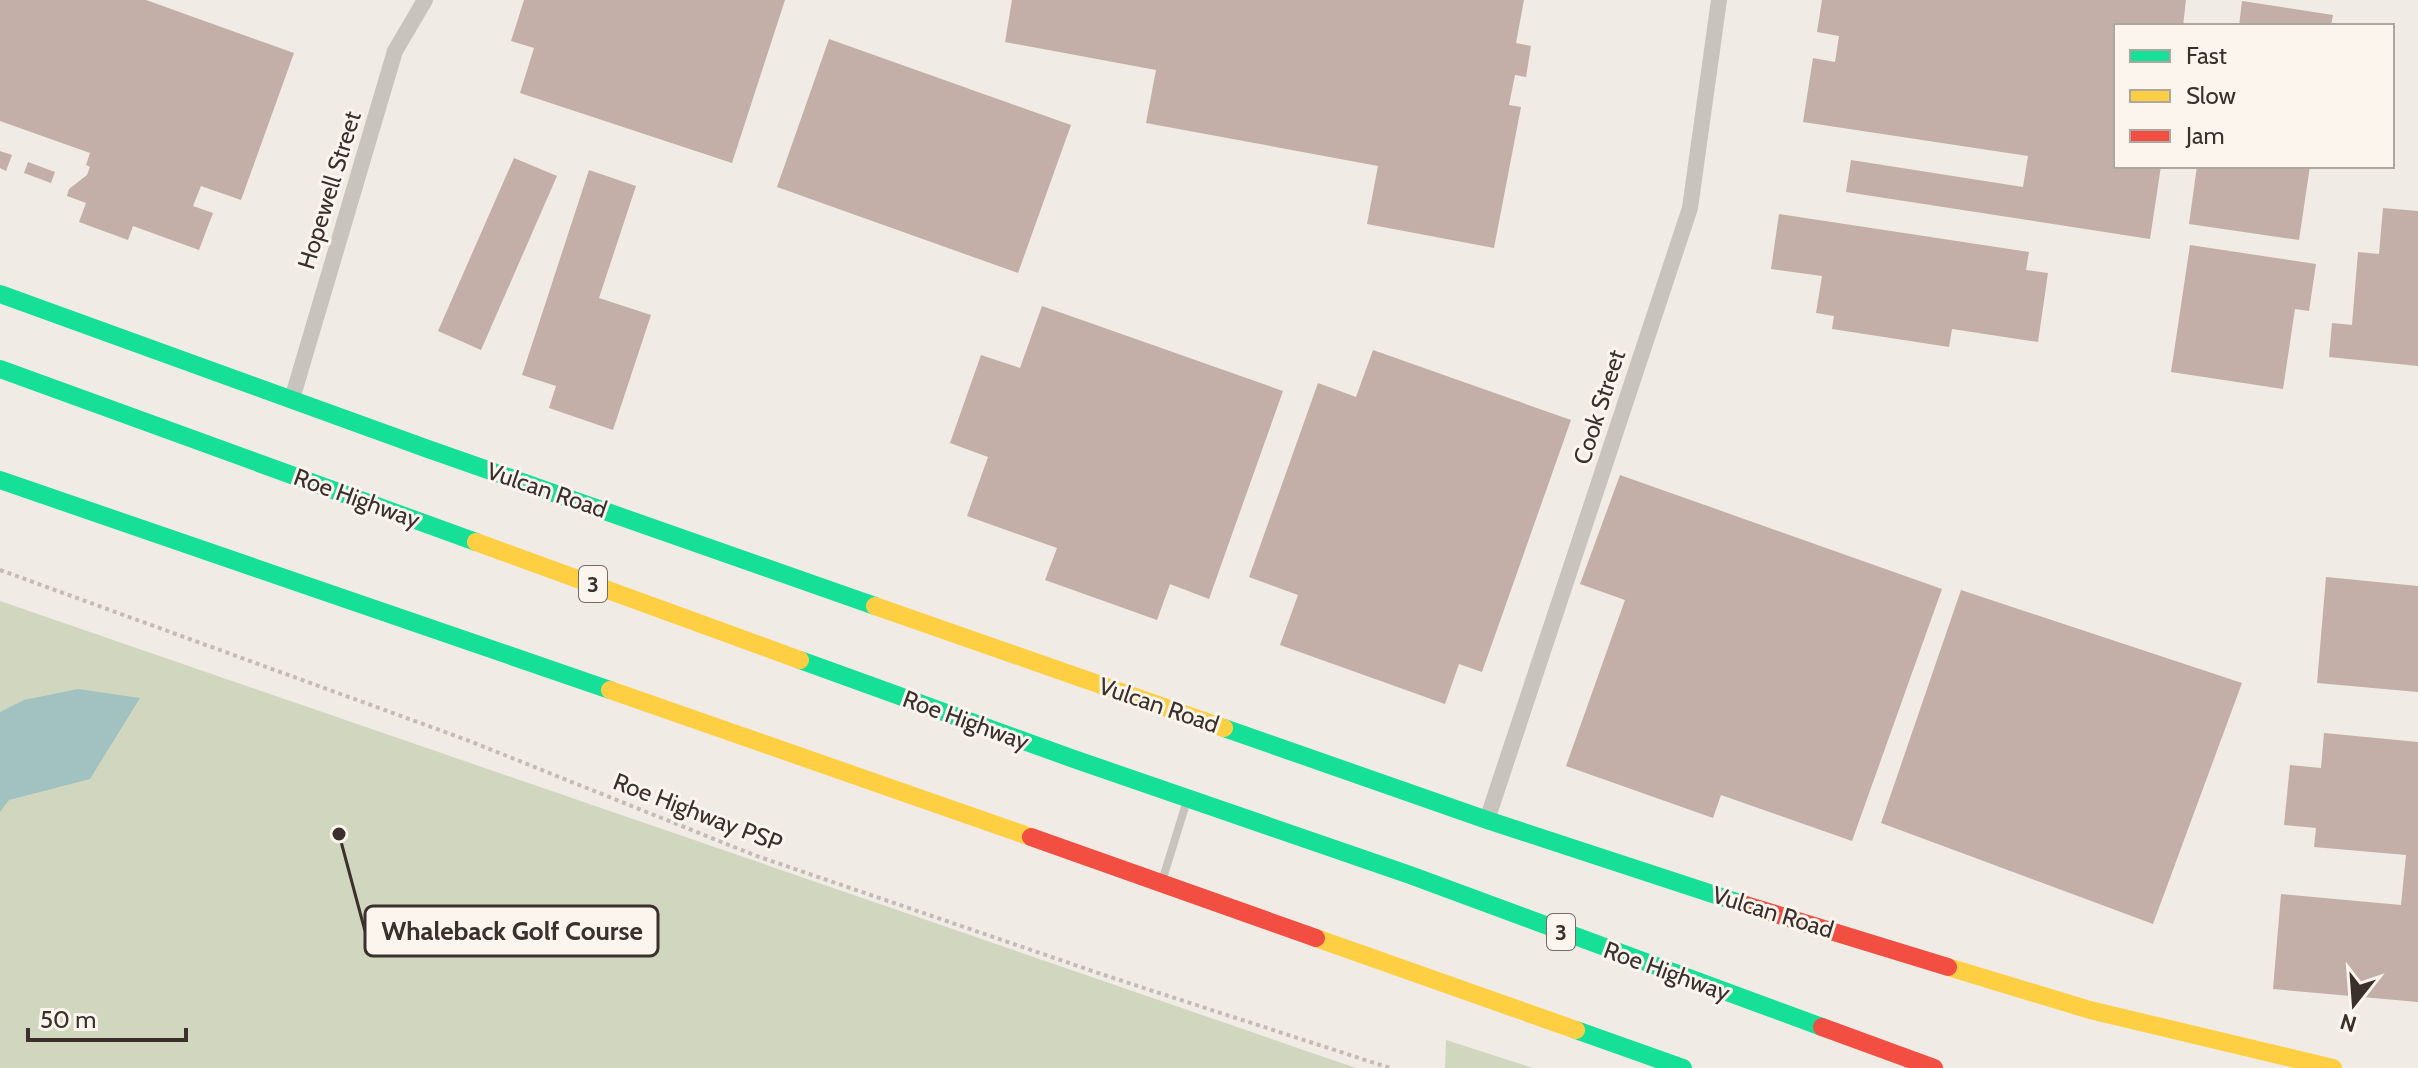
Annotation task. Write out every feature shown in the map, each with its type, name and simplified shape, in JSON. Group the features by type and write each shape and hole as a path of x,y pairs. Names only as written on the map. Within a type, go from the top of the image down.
{"main road":[{"name":"Vulcan Road","path":"0,294 1487,820 1727,899 2090,1010 2333,1068"},
{"name":"Roe Highway","path":"0,369 1188,798 1410,875 1934,1068"},
{"path":"0,480 748,737 1683,1068"}],"street":[{"name":"Hopewell Street","path":"292,399 395,51 425,0"},
{"name":"Cook Street","path":"1487,820 1690,208 1719,0"}],"lane":[{"path":"1161,884 1188,798"}],"path":[{"name":"Roe Highway PSP","path":"0,570 467,740 754,855 1107,976 1390,1068"}],"green space":[{"path":"0,601 1356,1068 0,1068"},
{"path":"1446,1040 1533,1068 1445,1068"}],"water":[{"path":"78,689 140,698 90,779 9,800 0,812 0,712 24,700"}],"building":[{"path":"0,0 146,0 294,53 241,200 201,186 193,206 213,213 199,250 133,226 128,240 79,222 86,203 67,196 69,189 87,175 90,153 0,121"},
{"path":"524,0 785,0 732,163 520,93 534,48 511,41"},
{"path":"1012,0 1524,0 1516,43 1531,46 1526,77 1515,75 1509,105 1521,107 1494,248 1367,224 1378,166 1146,123 1156,70 1005,42"},
{"path":"1822,0 2186,0 2183,24 2114,24 2114,168 2161,168 2150,239 1846,192 1851,160 2023,187 2028,156 1803,122 1813,58 1835,62 1839,36 1817,32"},
{"path":"2242,1 2333,15 2331,24 2239,24"},
{"path":"829,39 1071,125 1018,273 777,187"},
{"path":"0,151 12,155 6,171 0,168"},
{"path":"514,158 557,176 481,350 438,331"},
{"path":"28,162 55,172 51,183 24,173"},
{"path":"2197,168 2310,168 2299,240 2189,224"},
{"path":"589,170 636,186 599,298 651,315 613,430 549,408 556,386 522,375"},
{"path":"2383,208 2418,211 2418,366 2329,357 2332,323 2352,325 2358,252 2379,254"},
{"path":"1779,214 2029,252 2026,270 2048,273 2038,342 1952,329 1949,347 1832,329 1834,316 1816,313 1822,276 1771,269"},
{"path":"2190,245 2316,264 2309,311 2295,309 2283,389 2171,372"},
{"path":"1042,306 1283,391 1209,599 1170,584 1157,620 1045,580 1057,548 967,516 988,457 950,443 981,355 1020,368"},
{"path":"1373,350 1571,420 1482,672 1459,664 1445,704 1280,645 1298,595 1249,577 1318,383 1356,397"},
{"path":"1620,475 1942,589 1852,841 1721,795 1713,818 1566,766 1625,600 1580,584"},
{"path":"2326,577 2418,586 2418,692 2317,683"},
{"path":"1961,590 2242,683 2153,924 1881,823"},
{"path":"2324,733 2418,742 2418,1002 2273,989 2281,894 2401,905 2406,855 2314,847 2316,828 2284,825 2290,765 2321,768"}],"traffic: fast":[{"path":"0,294 875,606"},
{"path":"0,369 476,542"},
{"path":"0,480 610,690"},
{"path":"800,660 1410,875 1822,1027"},
{"path":"1224,728 1487,820 1746,905"},
{"path":"1576,1030 1683,1068"}],"traffic: slow":[{"path":"476,542 800,660"},
{"path":"875,606 1224,728"},
{"path":"610,690 1031,837"},
{"path":"1316,938 1576,1030"},
{"path":"1948,967 2090,1010 2333,1068"}],"traffic: jam":[{"path":"1031,837 1316,938"},
{"path":"1746,905 1948,967"},
{"path":"1822,1027 1934,1068"}],"place":[{"name":"Whaleback Golf Course","path":"339,834"}]}
